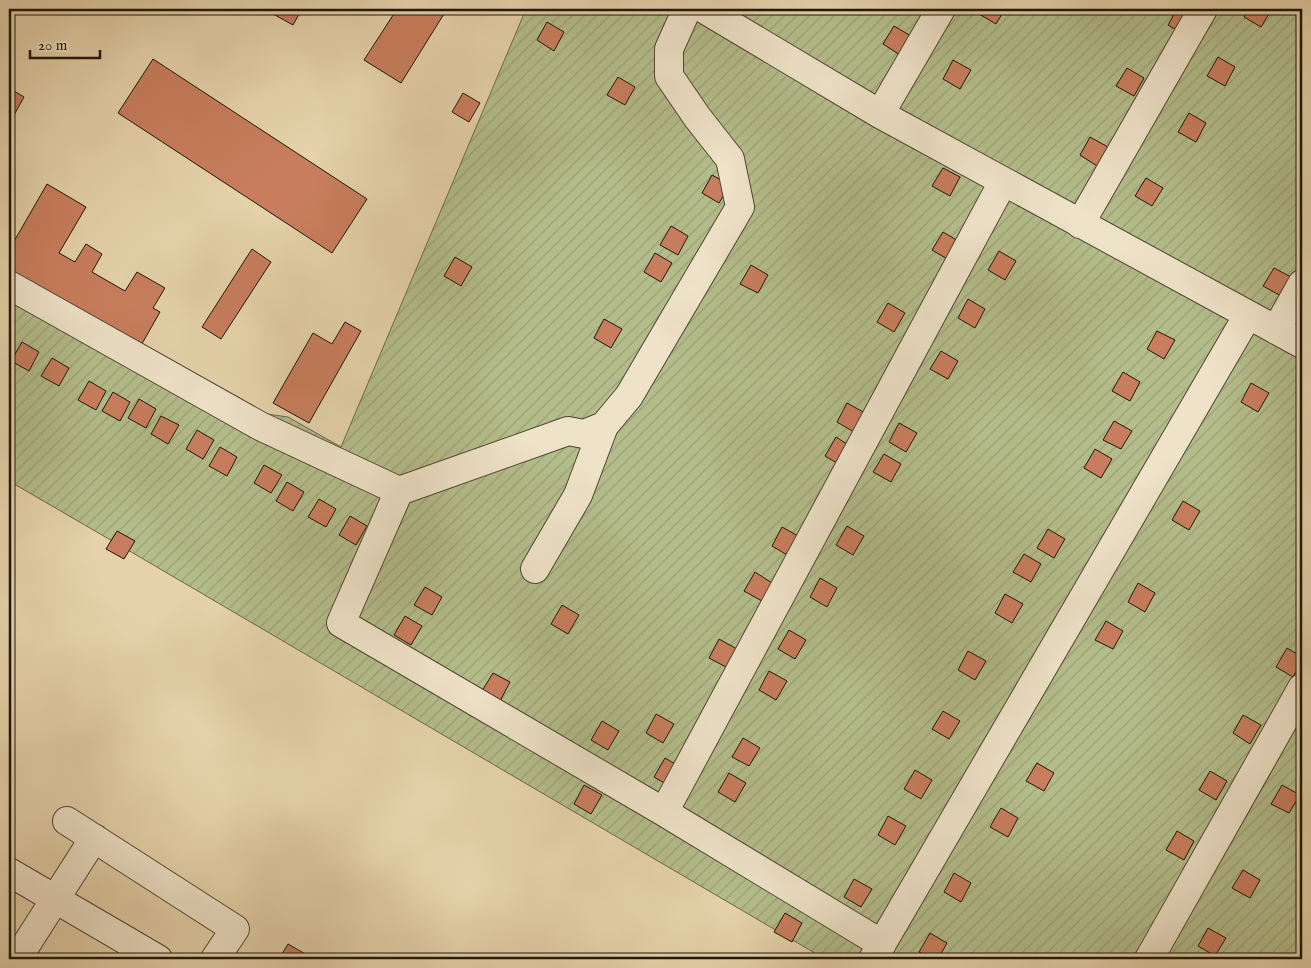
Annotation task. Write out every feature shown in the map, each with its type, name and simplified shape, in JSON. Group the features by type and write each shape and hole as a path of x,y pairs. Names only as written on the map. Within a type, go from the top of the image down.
{"street":[{"path":"535,569 578,495 604,426 629,396 740,207 730,159 697,117 669,76 669,49 687,9"},
{"path":"704,9 880,114 1302,344"},
{"path":"880,114 941,9"},
{"path":"1080,224 1203,9"},
{"path":"664,812 1003,182"},
{"path":"1276,330 1302,284"},
{"path":"9,285 260,426 399,491 568,431 584,434 604,426"},
{"path":"399,491 341,623 664,812 878,952 1248,315"},
{"path":"1149,959 1302,688"},
{"path":"67,820 235,929 215,959"},
{"path":"17,959 94,838"},
{"path":"9,872 158,959"}],"green space":[{"path":"526,9 1302,9 1302,959 825,959 9,481 9,278 142,353 170,359 253,412 288,417 341,447"}],"building":[{"path":"264,9 302,9 293,25"},
{"path":"397,9 447,9 401,83 364,60"},
{"path":"981,9 1005,9 996,24 979,14"},
{"path":"1177,9 1183,9 1195,16 1185,35 1168,25"},
{"path":"1249,9 1272,9 1261,27 1244,17"},
{"path":"547,22 564,32 554,51 537,40"},
{"path":"894,26 911,36 900,55 883,44"},
{"path":"1218,57 1235,67 1225,86 1207,76"},
{"path":"153,59 367,199 332,253 118,113"},
{"path":"953,60 971,70 960,89 943,79"},
{"path":"1127,68 1144,78 1134,96 1116,86"},
{"path":"618,77 635,87 625,105 607,95"},
{"path":"9,88 24,97 9,124"},
{"path":"463,93 480,103 469,122 452,112"},
{"path":"1189,113 1206,123 1196,142 1178,132"},
{"path":"1090,137 1108,147 1097,166 1080,155"},
{"path":"943,168 960,177 950,196 932,186"},
{"path":"712,175 730,185 719,203 702,193"},
{"path":"1146,178 1163,188 1152,206 1135,196"},
{"path":"47,184 86,207 59,253 75,262 86,244 102,254 92,272 125,291 137,272 165,288 153,308 160,312 139,349 9,273 9,250"},
{"path":"671,226 688,236 678,255 660,245"},
{"path":"943,232 960,242 949,260 932,250"},
{"path":"252,249 271,262 221,339 202,327"},
{"path":"999,251 1016,261 1005,280 988,270"},
{"path":"655,253 672,263 661,282 644,272"},
{"path":"455,257 472,267 461,286 444,276"},
{"path":"751,265 768,275 758,293 740,284"},
{"path":"1274,268 1291,277 1281,296 1263,286"},
{"path":"968,299 985,309 975,328 958,318"},
{"path":"888,303 905,313 894,332 877,322"},
{"path":"604,319 622,329 611,348 594,338"},
{"path":"345,322 361,331 309,423 273,403 313,333 332,344"},
{"path":"1157,331 1175,340 1164,359 1147,349"},
{"path":"22,342 39,352 29,371 11,361"},
{"path":"941,351 958,361 948,379 930,369"},
{"path":"52,358 69,368 59,386 41,376"},
{"path":"1123,372 1140,382 1130,401 1112,391"},
{"path":"89,381 106,391 96,410 78,400"},
{"path":"1251,383 1269,393 1258,412 1241,402"},
{"path":"113,392 130,402 120,421 102,411"},
{"path":"139,399 156,409 146,428 128,418"},
{"path":"847,403 865,413 854,432 837,422"},
{"path":"161,416 179,425 168,444 151,434"},
{"path":"1114,421 1132,431 1121,449 1103,440"},
{"path":"899,423 917,433 906,452 889,442"},
{"path":"197,430 214,440 203,459 186,449"},
{"path":"836,437 853,448 842,466 825,456"},
{"path":"220,447 237,457 227,476 209,466"},
{"path":"1095,449 1112,459 1101,478 1084,468"},
{"path":"884,454 901,464 891,482 873,472"},
{"path":"264,465 282,475 271,493 254,483"},
{"path":"287,482 304,492 293,511 276,501"},
{"path":"319,499 336,509 326,527 308,517"},
{"path":"1183,501 1200,511 1189,530 1172,520"},
{"path":"350,516 367,526 356,545 339,535"},
{"path":"847,526 864,536 853,555 836,545"},
{"path":"782,527 800,537 789,556 772,546"},
{"path":"1048,529 1065,539 1054,558 1037,548"},
{"path":"117,531 135,541 124,559 106,549"},
{"path":"1024,554 1041,564 1031,582 1013,572"},
{"path":"755,572 772,583 762,601 744,591"},
{"path":"820,578 837,588 827,607 810,597"},
{"path":"1138,583 1155,593 1145,612 1128,602"},
{"path":"425,587 442,597 432,615 414,605"},
{"path":"1005,594 1023,604 1012,623 995,613"},
{"path":"562,605 579,615 568,634 551,624"},
{"path":"405,616 422,626 411,645 394,635"},
{"path":"1106,621 1123,631 1113,649 1095,640"},
{"path":"789,630 806,640 795,659 778,649"},
{"path":"719,639 737,649 726,667 709,658"},
{"path":"1287,648 1302,657 1302,661 1293,677 1276,667"},
{"path":"968,651 986,661 975,680 958,670"},
{"path":"769,671 787,681 776,700 759,690"},
{"path":"493,673 510,682 500,701 482,691"},
{"path":"943,711 960,721 949,739 932,729"},
{"path":"656,714 674,724 663,743 646,733"},
{"path":"1243,715 1261,725 1250,744 1233,733"},
{"path":"602,721 619,731 608,750 591,740"},
{"path":"743,738 760,748 749,766 732,757"},
{"path":"665,758 682,768 671,787 654,777"},
{"path":"1037,763 1054,773 1044,791 1026,781"},
{"path":"915,770 932,780 921,799 904,789"},
{"path":"1210,771 1227,781 1216,800 1199,790"},
{"path":"729,773 746,783 735,802 718,792"},
{"path":"584,785 602,795 591,814 574,804"},
{"path":"1282,785 1300,795 1289,813 1271,804"},
{"path":"1001,808 1018,818 1008,837 990,827"},
{"path":"888,816 906,826 895,845 878,835"},
{"path":"1177,831 1194,841 1184,860 1166,850"},
{"path":"1243,870 1260,880 1250,898 1232,888"},
{"path":"954,873 971,883 961,902 944,892"},
{"path":"854,879 872,889 861,907 844,897"},
{"path":"785,913 802,923 792,942 774,932"},
{"path":"1208,928 1226,938 1215,956 1198,946"},
{"path":"930,933 947,943 938,959 932,959 919,952"},
{"path":"288,944 309,956 308,959 279,959"}]}
